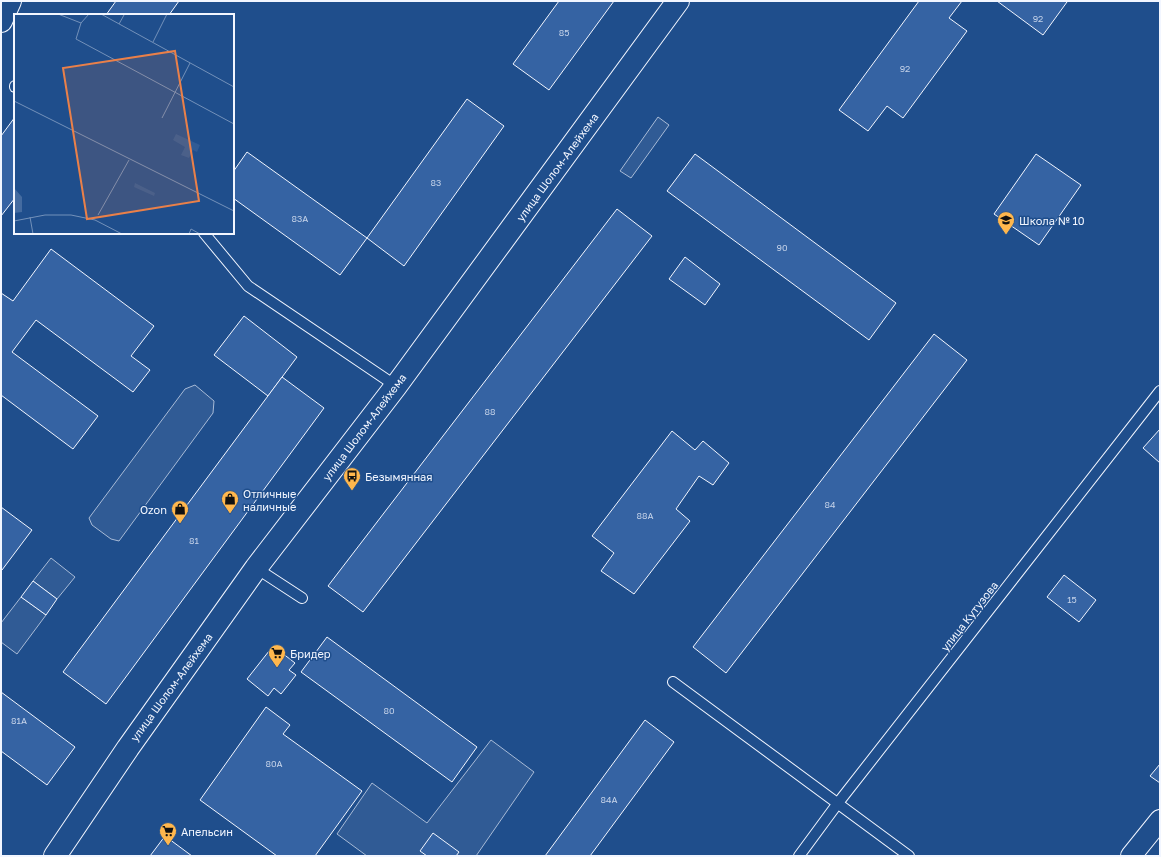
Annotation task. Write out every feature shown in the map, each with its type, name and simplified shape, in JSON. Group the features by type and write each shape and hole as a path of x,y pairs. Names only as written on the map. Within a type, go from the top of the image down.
{"main road":[{"path":"1,21 10,1"},
{"name":"улица Шолом-Алейхема","path":"55,856 128,748 256,568 396,386 678,1"}],"street":[{"path":"1131,856 1160,820"}],"lane":[{"path":"205,234 248,286 396,386"},
{"name":"улица Кутузова","path":"799,856 838,803 1160,391"},
{"path":"256,568 302,598"},
{"path":"673,682 909,856"}],"shaded area":[{"path":"658,117 669,125 631,178 620,171"},
{"path":"195,385 214,401 213,413 119,541 111,539 92,525 89,518 185,389"},
{"path":"51,558 75,577 57,599 33,581"},
{"path":"21,597 46,615 17,654 1,642 1,623"},
{"path":"491,740 534,772 476,856 367,856 337,834 372,783 427,823"}],"building":[{"path":"116,1 179,1 170,14 107,14"},
{"path":"559,1 614,1 549,90 513,64"},
{"path":"919,1 962,1 949,18 967,31 903,118 887,106 868,131 839,110"},
{"path":"997,1 1065,1 1067,2 1043,35"},
{"path":"467,99 504,126 404,266 367,238"},
{"path":"14,118 14,199 1,216 1,136"},
{"path":"247,152 367,238 340,275 234,199 234,171"},
{"path":"695,154 896,303 869,340 667,191"},
{"path":"1036,154 1081,185 1039,245 994,214"},
{"path":"617,209 652,236 363,612 328,586"},
{"path":"51,249 154,326 131,356 150,370 133,392 36,320 12,352 98,416 73,449 1,395 1,293 13,301"},
{"path":"685,257 720,284 705,305 669,279"},
{"path":"244,316 297,357 268,396 214,355"},
{"path":"934,334 967,360 726,673 693,647"},
{"path":"282,377 324,408 106,704 63,672"},
{"path":"1160,429 1160,463 1143,448"},
{"path":"672,431 695,450 703,441 729,463 713,485 699,476 676,509 690,521 634,594 601,571 614,553 592,536"},
{"path":"1,507 32,530 2,570 1,569"},
{"path":"1064,575 1096,600 1079,622 1047,597"},
{"path":"33,581 57,599 46,615 21,597"},
{"path":"327,637 477,747 452,782 301,672"},
{"path":"273,646 295,663 289,670 296,675 281,694 274,688 268,696 247,679"},
{"path":"1,692 75,747 47,785 1,751"},
{"path":"266,707 290,725 283,734 362,791 315,856 277,856 200,800"},
{"path":"645,720 674,742 590,856 545,856"},
{"path":"1160,764 1160,783 1150,776"},
{"path":"433,833 459,852 456,856 427,856 420,851"},
{"name":"Апельсин","path":"165,836 192,856 150,856"}],"place":[{"name":"Школа № 10","path":"1006,235"},
{"name":"Безымянная","path":"352,491"},
{"name":"Отличные наличные","path":"230,514"},
{"name":"Ozon","path":"180,524"},
{"name":"Бридер","path":"277,668"},
{"name":"Апельсин","path":"168,846"}]}
